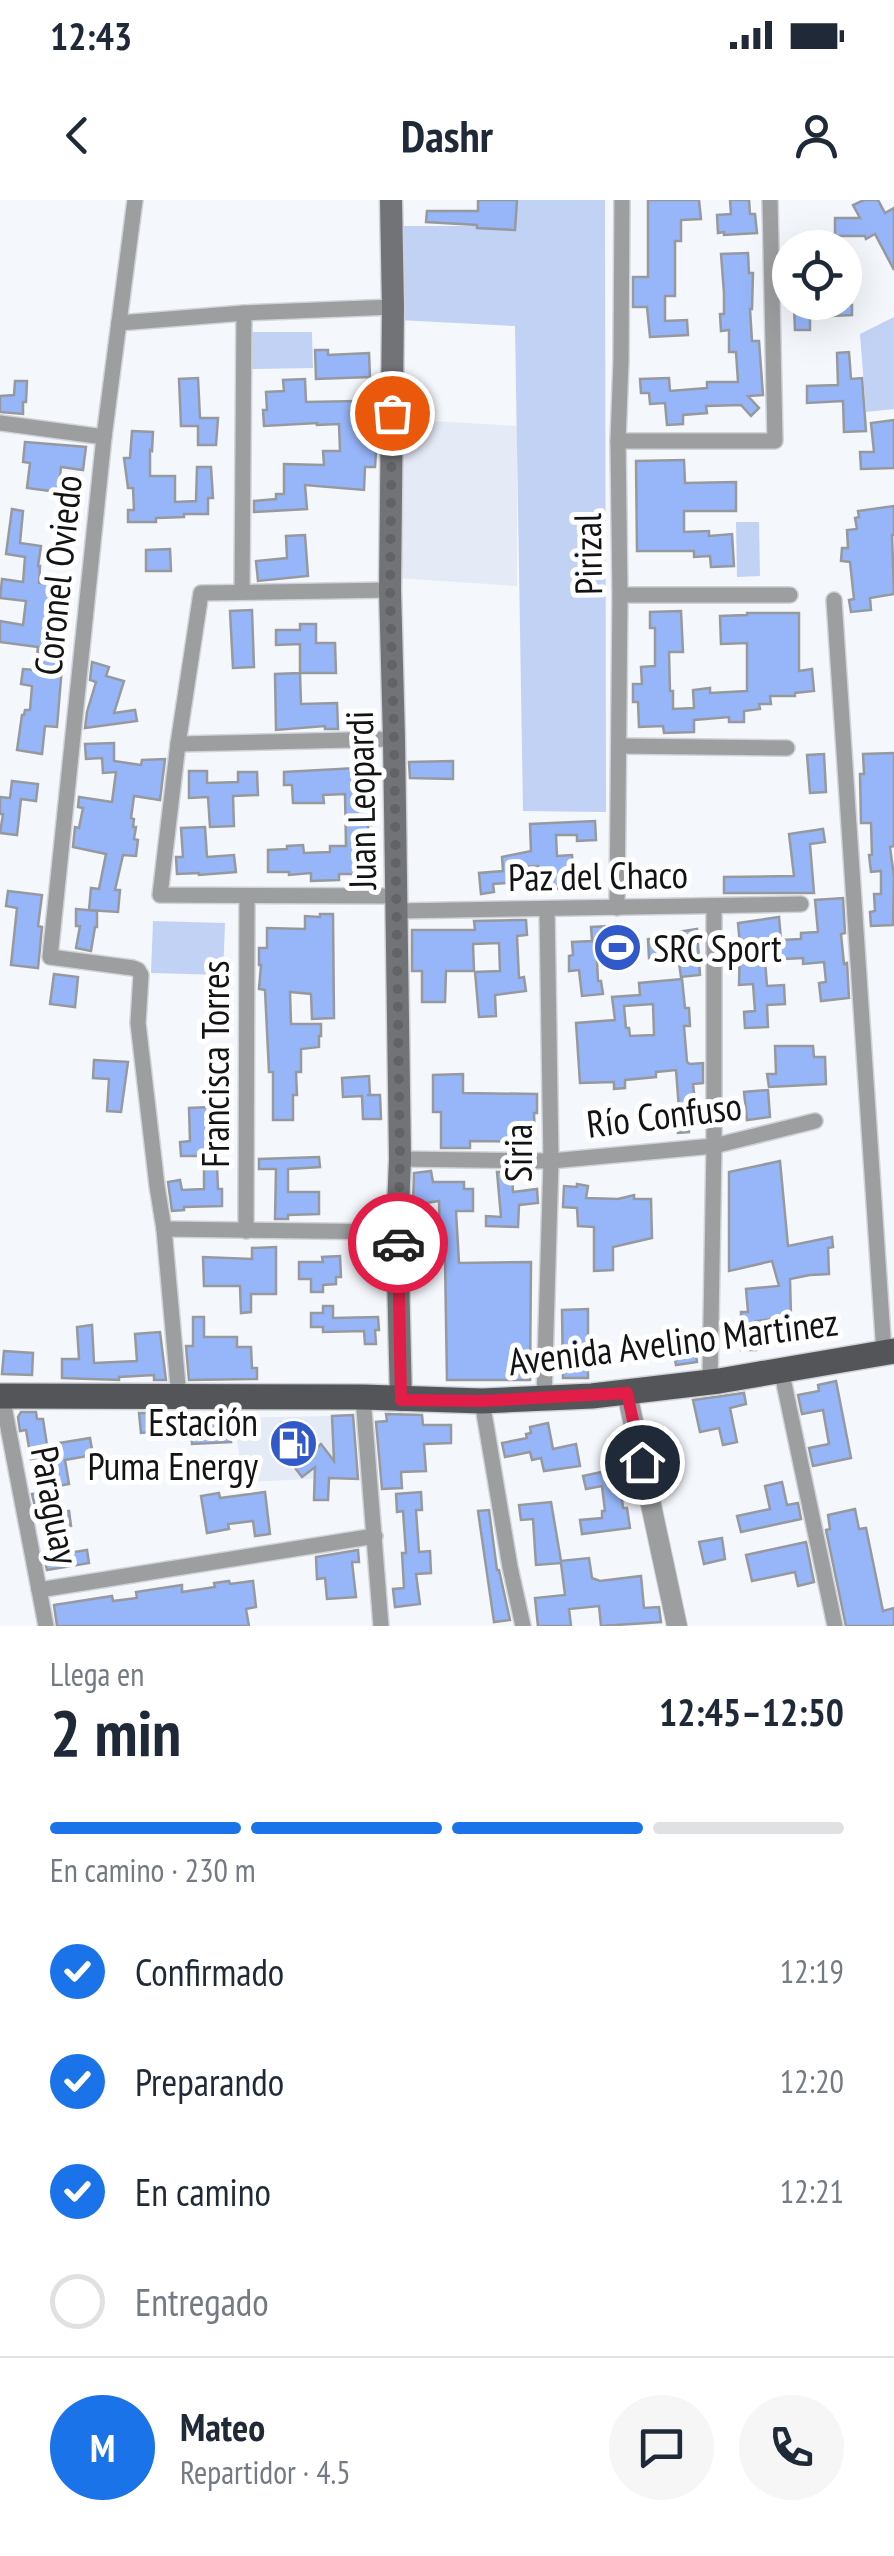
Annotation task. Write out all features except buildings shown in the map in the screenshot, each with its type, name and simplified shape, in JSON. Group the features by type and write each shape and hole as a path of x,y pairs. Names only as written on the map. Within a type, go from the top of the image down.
{"main road":[{"name":"Juan Leopardi","path":"391,200 390,590 401,1400"},
{"name":"Avenida Avelino Martinez","path":"1,1396 482,1401 544,1398 710,1382 889,1352"}],"street":[{"name":"Coronel Oviedo","path":"135,200 104,438 50,958 140,972 138,1023 164,1229"},
{"name":"Pirizal","path":"617,908 622,200"},
{"path":"618,441 775,441 770,200"},
{"path":"119,323 393,307"},
{"path":"242,592 244,313"},
{"path":"0,423 104,438"},
{"path":"390,590 201,592 178,744 394,739"},
{"path":"620,595 790,595"},
{"path":"834,600 889,1352"},
{"name":"Paz del Chaco","path":"178,744 160,895 547,909 801,904"},
{"path":"620,746 786,748"},
{"name":"Francisca Torres","path":"246,1231 247,896"},
{"path":"710,1382 714,906"},
{"name":"Siria","path":"544,1398 550,1160 547,909"},
{"name":"Río Confuso","path":"400,1159 550,1160 714,1146 815,1120"},
{"path":"179,1397 164,1229 398,1232"},
{"path":"781,1369 835,1626"},
{"path":"627,1393 677,1626"},
{"name":"Paraguay","path":"1,1396 46,1626"},
{"path":"364,1397 381,1626"},
{"path":"482,1401 523,1626"},
{"path":"39,1590 375,1536"}],"shaded area":[{"path":"514,200 605,200 606,812 523,811 515,326 398,320 399,226 513,226"},
{"path":"894,317 894,409 866,412 860,334"},
{"path":"252,332 312,332 313,368 252,369"},
{"path":"396,419 517,426 517,586 397,578"},
{"path":"736,522 759,522 760,576 737,577"},
{"path":"153,921 225,923 223,975 151,973"},
{"path":"333,1416 333,1478 243,1482 234,1418"}],"way so far":[{"path":"392,413 390,590 400,1159 398,1243"}],"place":[{"name":"SRC Sport","path":"618,947"},
{"name":"Estación Puma Energy","path":"293,1443"}],"route":[{"path":"398,1243 401,1400 482,1401 627,1393 642,1462"}]}
